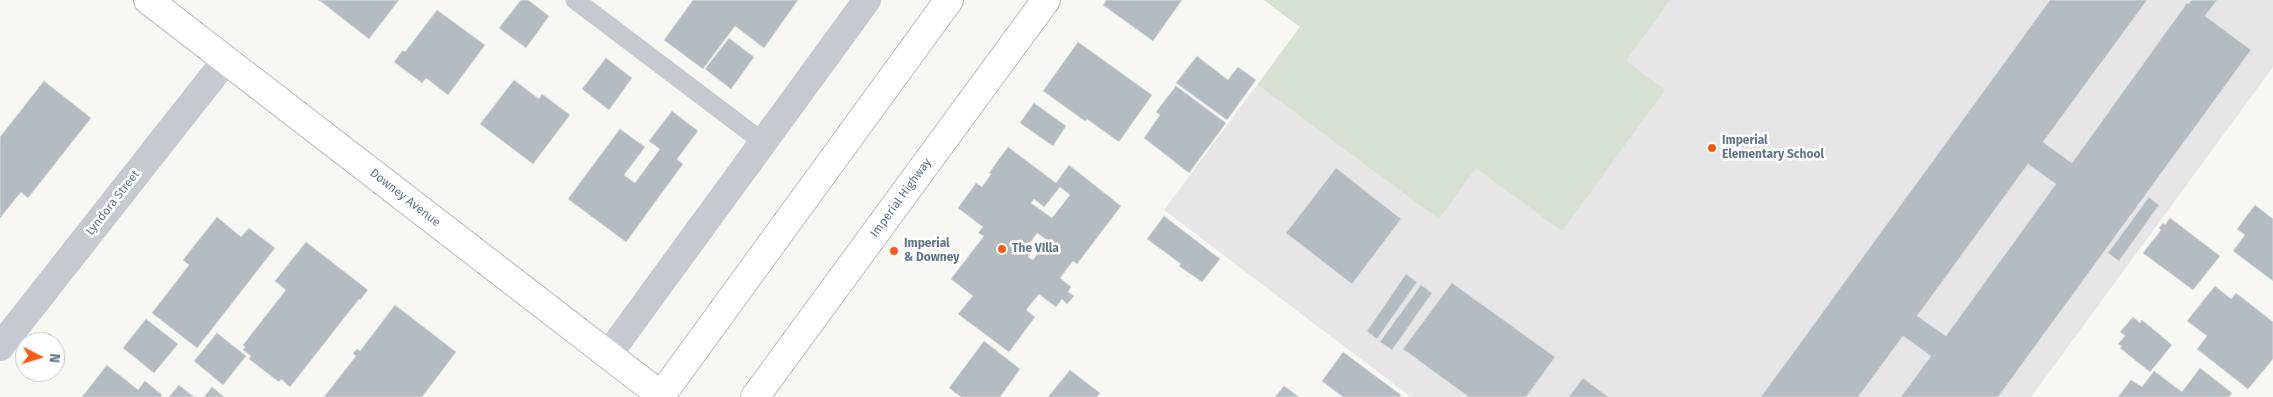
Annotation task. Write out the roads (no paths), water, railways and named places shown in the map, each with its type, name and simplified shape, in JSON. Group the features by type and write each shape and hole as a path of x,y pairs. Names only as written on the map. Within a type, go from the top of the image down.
{"main road":[{"name":"Downey Avenue","path":"148,0 661,397"},
{"path":"661,397 949,0"},
{"name":"Imperial Highway","path":"755,397 1046,0"}],"street":[{"path":"608,355 867,0"},
{"name":"Lyndora Street","path":"0,347 226,60"}],"lane":[{"path":"575,0 763,142"}],"place":[{"name":"Imperial Elementary School","path":"1712,148"},
{"name":"The VIlla","path":"1002,249"},
{"name":"Imperial & Downey","path":"894,251"}]}
